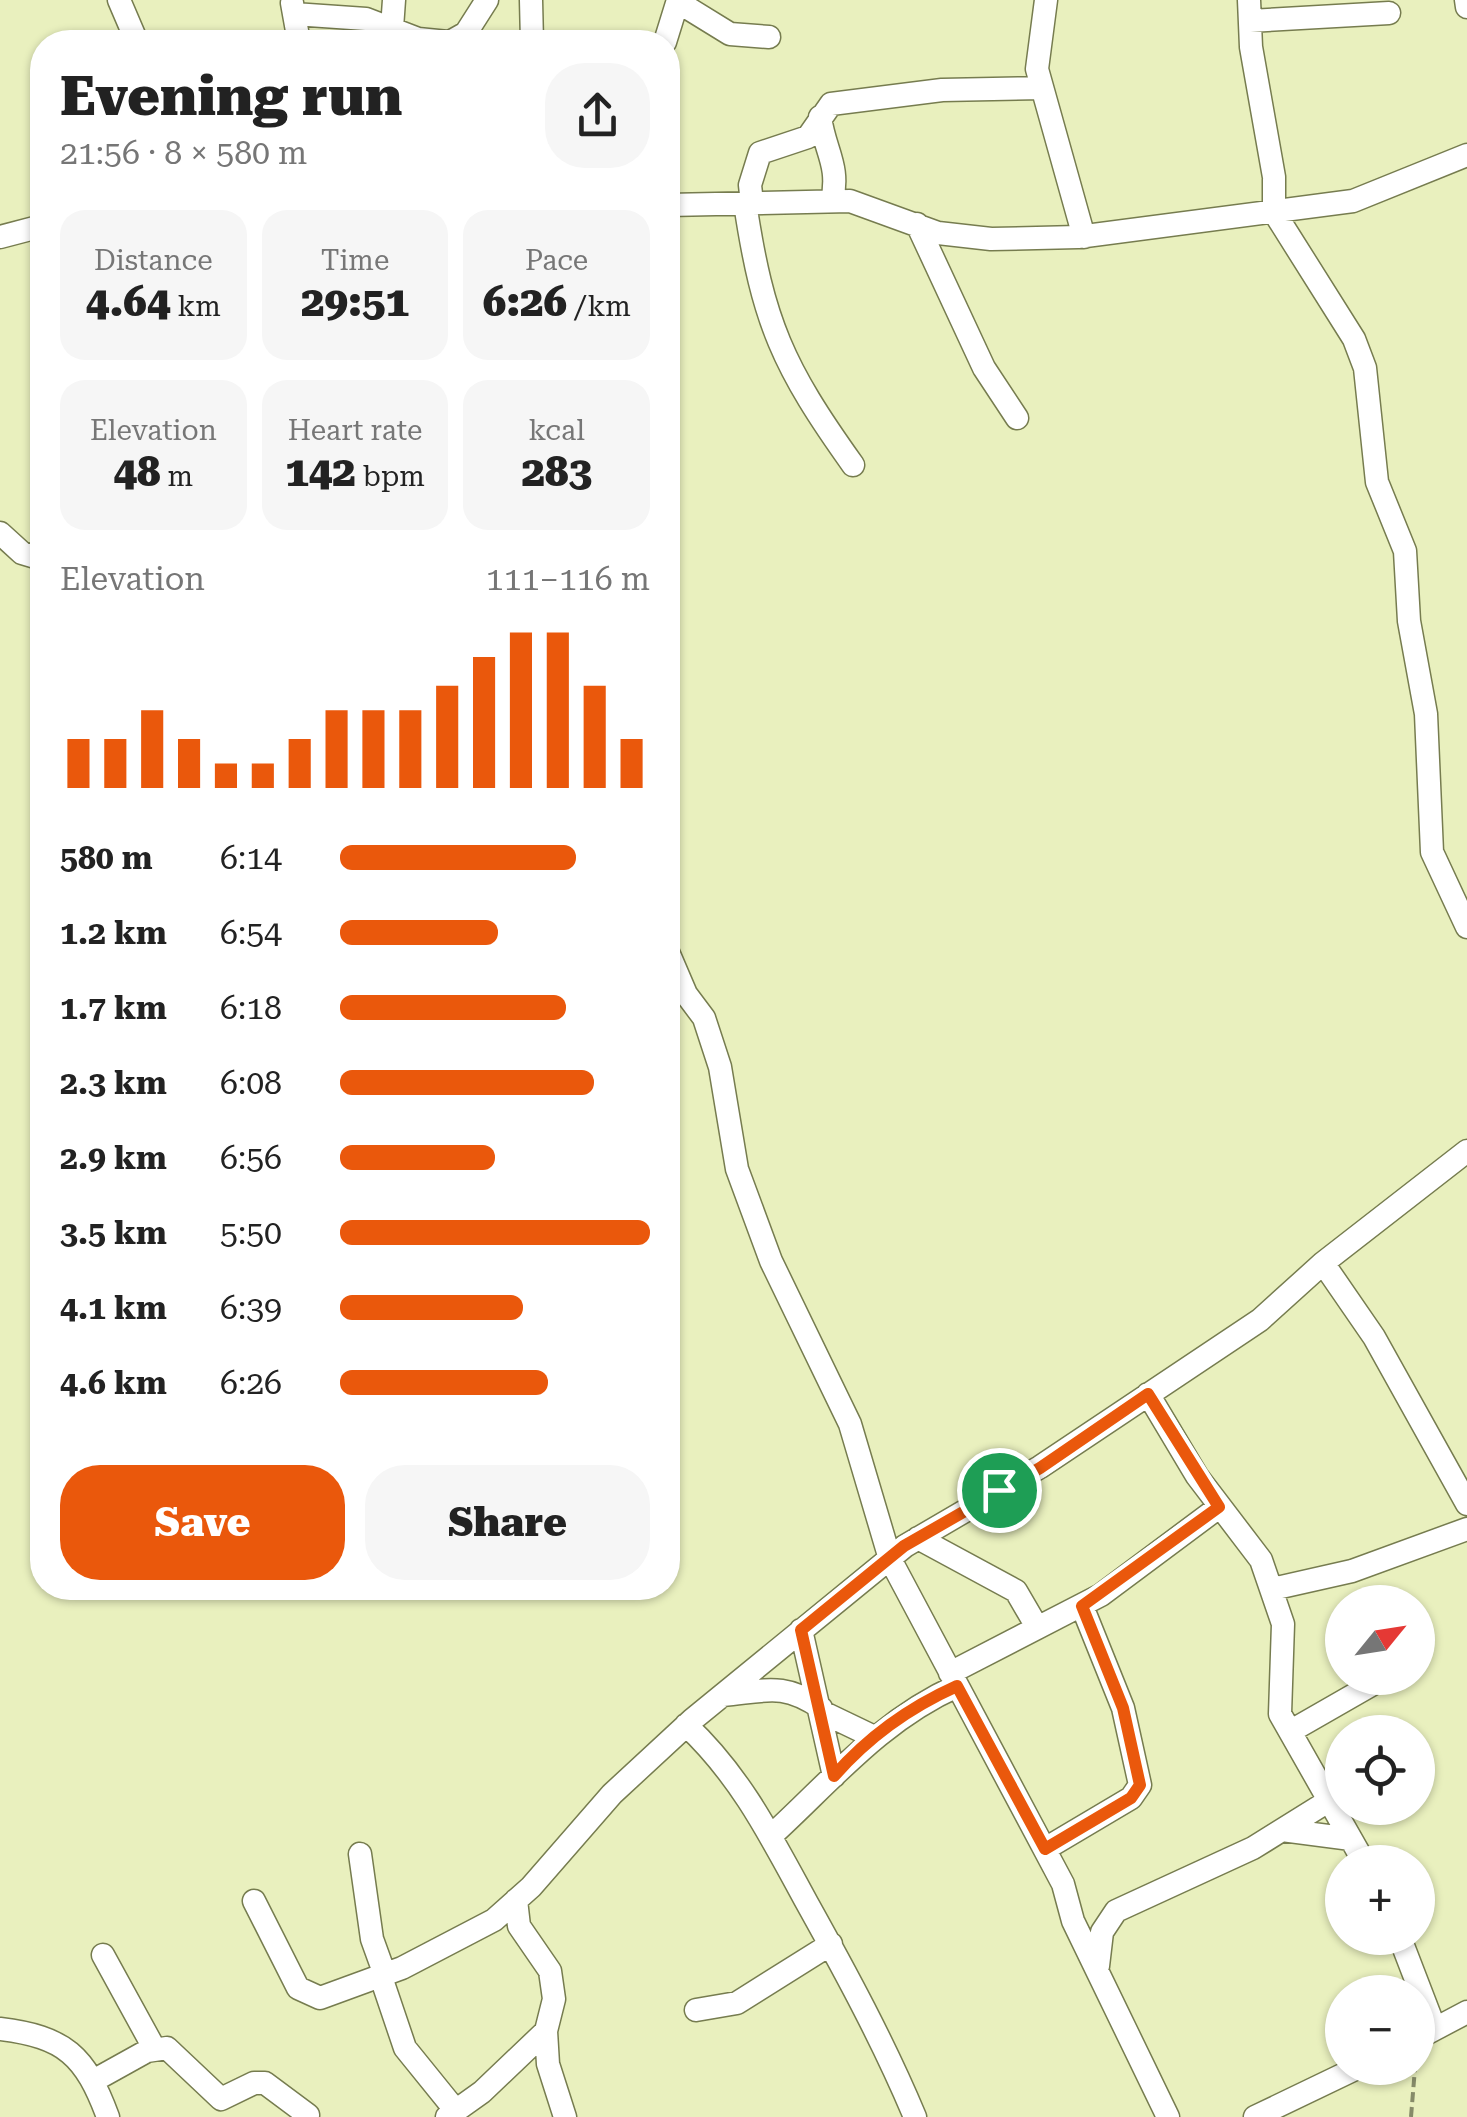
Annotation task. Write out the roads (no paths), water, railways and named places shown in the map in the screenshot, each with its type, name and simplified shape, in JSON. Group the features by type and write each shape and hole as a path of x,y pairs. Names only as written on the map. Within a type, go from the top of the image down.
{"street":[{"path":"119,0 132,30"},
{"path":"394,0 402,30"},
{"path":"468,30 486,0"},
{"path":"532,0 532,30"},
{"path":"1046,0 1038,68 1084,237"},
{"path":"669,30 678,1 730,34 769,37"},
{"path":"292,7 366,19 391,30"},
{"path":"1389,13 1250,10 1274,178 1274,212 1354,339 1365,368 1377,482 1404,551 1408,620 1426,714 1432,852 1467,927"},
{"path":"853,465 798,387 764,308 748,203 760,153 798,143 831,104 842,101 942,90 1042,88"},
{"path":"820,117 827,150 837,168 832,201"},
{"path":"680,206 850,201 938,232 991,239 1084,237 1354,201 1467,155"},
{"path":"917,224 984,368 1017,418"},
{"path":"0,237 30,229"},
{"path":"0,532 22,554 30,556"},
{"path":"680,980 704,1018 720,1067 737,1169 771,1261 850,1424 890,1559 1063,1884 1073,1921 1168,2117"},
{"path":"254,1901 288,1972 308,1996 332,1995 383,1976 469,1935 516,1900 612,1794 686,1726 890,1559 918,1538 1040,1468 1260,1320 1322,1263 1467,1151"},
{"path":"1322,1263 1374,1337 1467,1504"},
{"path":"1148,1394 1219,1507 1260,1560 1282,1624 1280,1714 1325,1791"},
{"path":"772,1835 872,1736 1037,1627 1082,1606 1219,1507"},
{"path":"1272,1589 1352,1571 1467,1530"},
{"path":"918,1538 1016,1591 1026,1601 1037,1627"},
{"path":"1045,1849 1131,1798 1140,1785 1123,1708 1082,1606"},
{"path":"801,1630 834,1776"},
{"path":"722,1695 792,1690 872,1736"},
{"path":"1290,1731 1354,1695"},
{"path":"686,1726 744,1790 772,1835 832,1944 915,2117"},
{"path":"1098,1966 1102,1932 1116,1911 1204,1872 1325,1803"},
{"path":"1343,1825 1354,1845"},
{"path":"1282,1830 1308,1837 1351,1839"},
{"path":"360,1854 370,1926 405,2048 451,2114 482,2092 546,2031"},
{"path":"516,1900 519,1926 528,1945 550,1971 554,1999 546,2031 548,2064 566,2117"},
{"path":"469,1935 528,1945"},
{"path":"696,2010 737,2003 832,1944"},
{"path":"103,1955 154,2048"},
{"path":"1435,2029 1467,2012"},
{"path":"0,2029 40,2034 68,2048 93,2081 108,2117"},
{"path":"93,2081 154,2048 167,2048 221,2099 254,2083 265,2083 308,2114"},
{"path":"1255,2117 1325,2083"}]}
